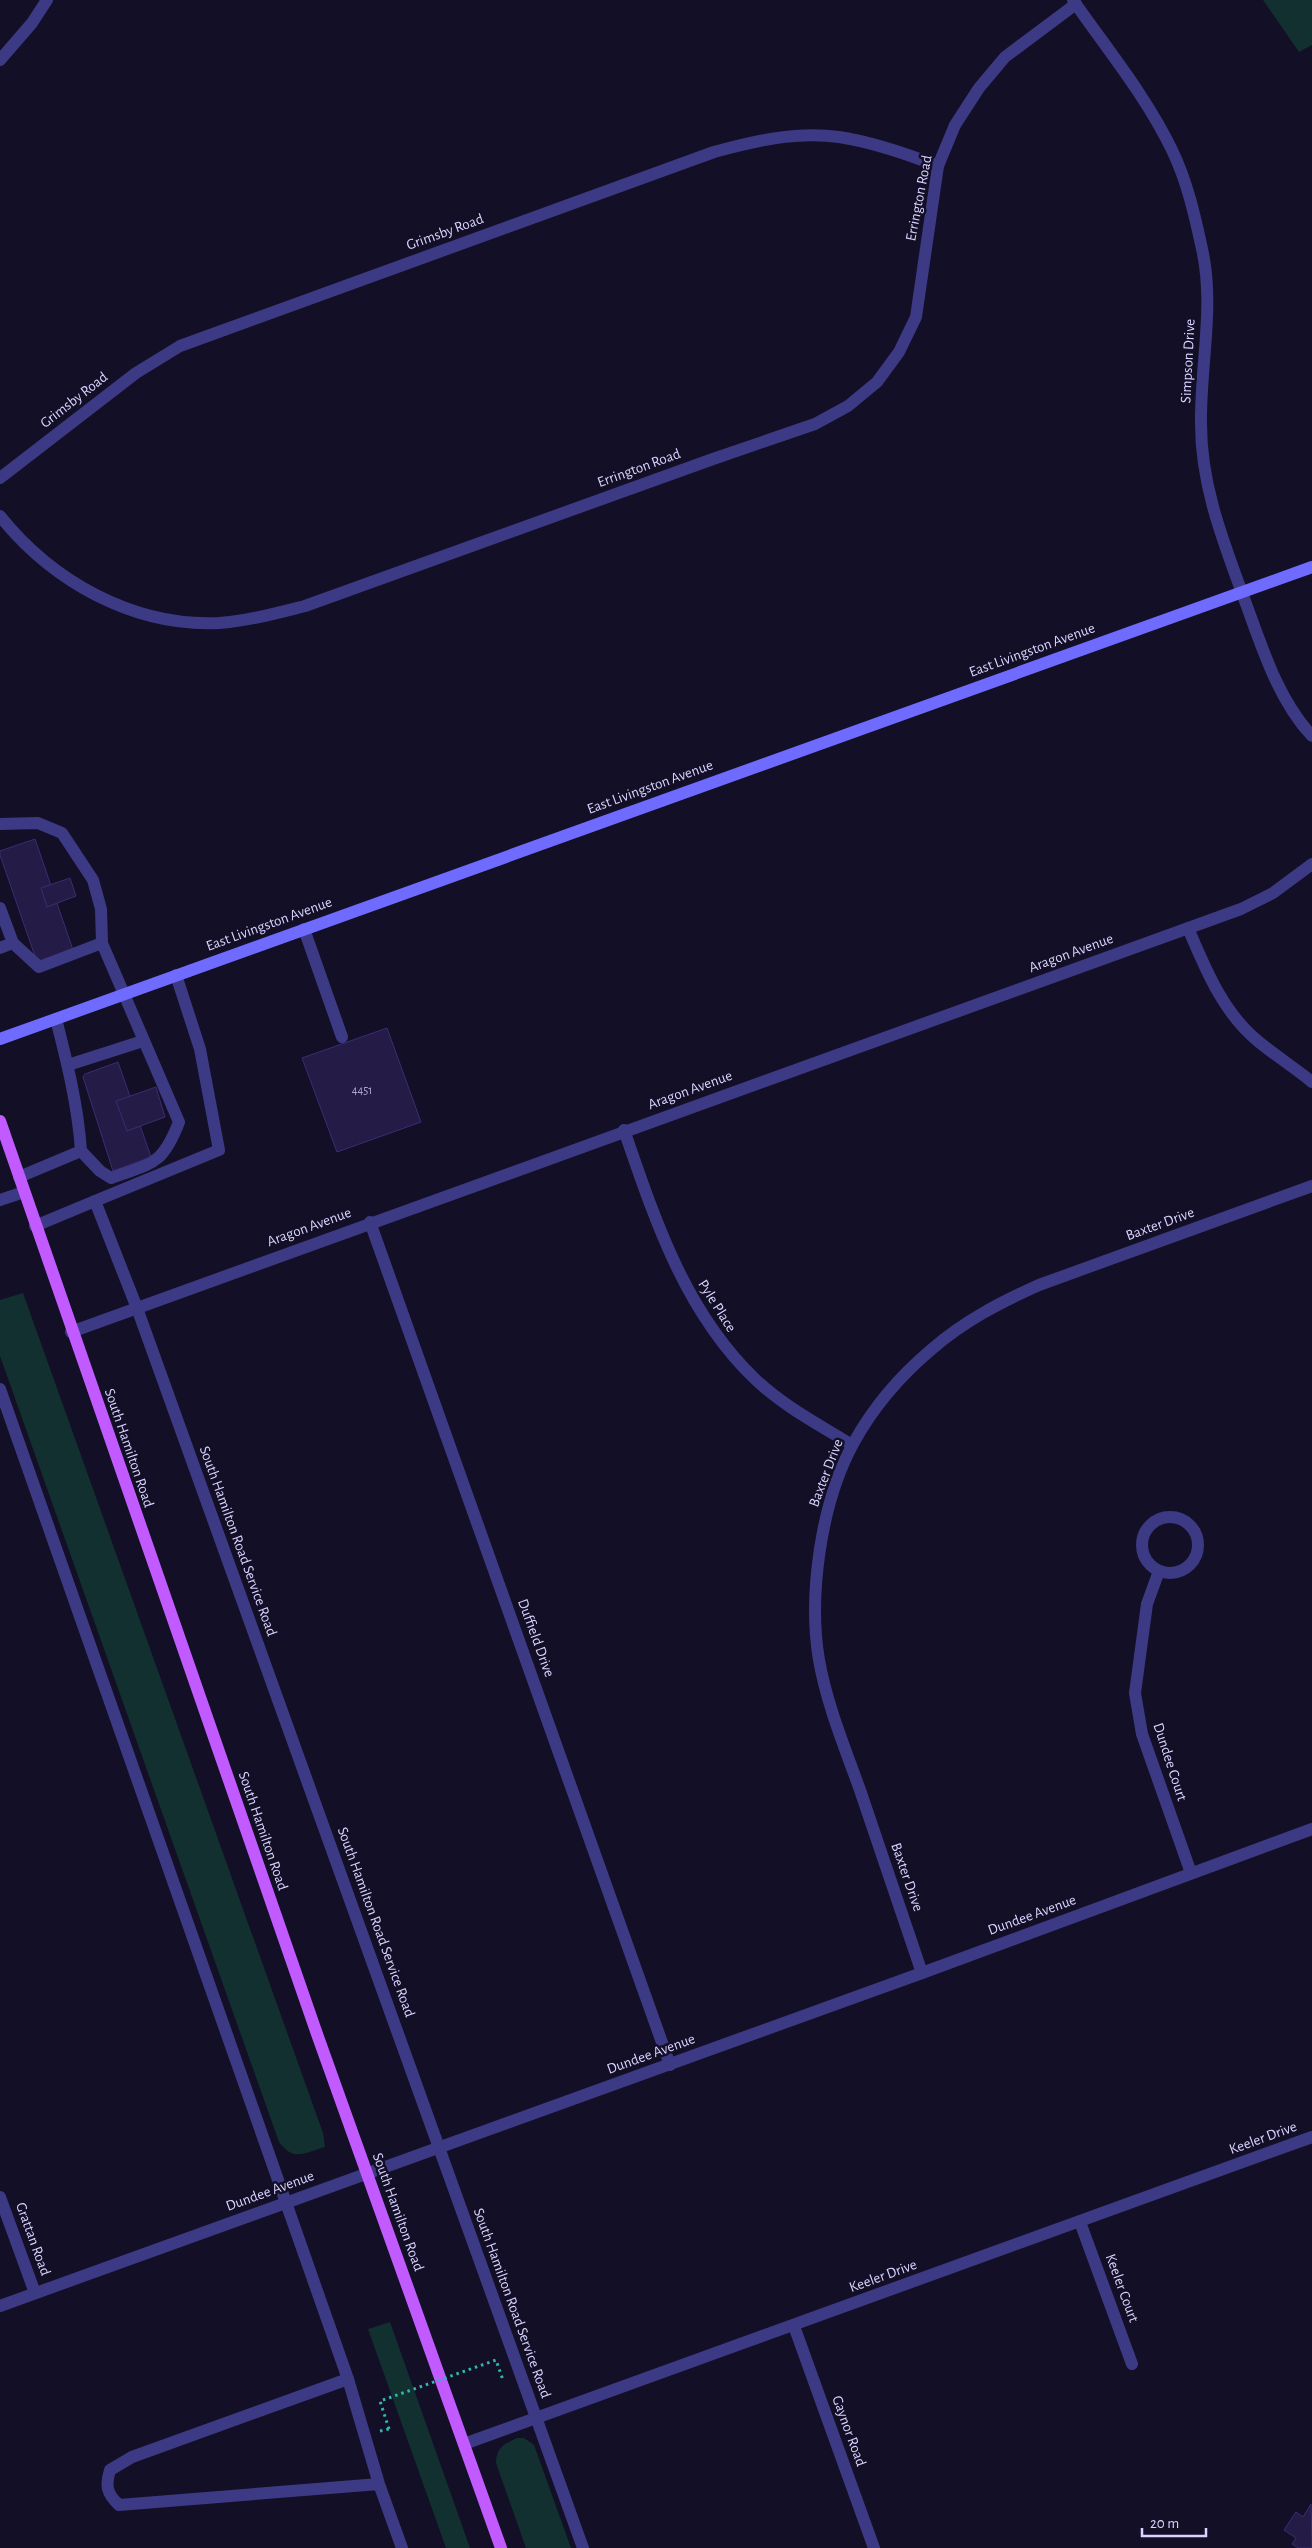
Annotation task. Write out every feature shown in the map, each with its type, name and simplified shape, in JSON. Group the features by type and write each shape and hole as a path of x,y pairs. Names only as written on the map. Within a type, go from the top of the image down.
{"main road":[{"name":"East Livingston Avenue","path":"0,1039 1312,567"},
{"name":"South Hamilton Road","path":"0,1122 71,1332 366,2173 501,2548"}],"street":[{"path":"0,60 32,23 47,0"},
{"name":"Errington Road","path":"0,516 14,534 47,564 86,590 131,611 175,620 218,623 262,616 305,606 712,459 815,424 848,406 877,382 900,352 916,317 938,166 955,125 979,88 1005,57 1074,2"},
{"name":"Simpson Drive","path":"1074,2 1148,106 1172,151 1191,201 1203,252 1208,304 1202,386 1202,461 1211,505 1265,656 1297,720 1312,736"},
{"name":"Grimsby Road","path":"0,478 136,373 180,346 714,152 748,143 789,136 839,137 903,153 938,166"},
{"path":"0,824 38,823 62,833 93,880 102,909 102,943 179,1122 170,1145 156,1162 111,1178 100,1171 82,1151 79,1122 68,1065 56,1019"},
{"name":"Aragon Avenue","path":"71,1332 624,1130 1241,909 1273,892 1312,864"},
{"path":"0,908 13,943 39,967 102,943"},
{"path":"1188,928 1216,991 1237,1021 1259,1043 1289,1063 1312,1082"},
{"path":"304,929 342,1037"},
{"path":"0,948 13,943"},
{"path":"35,1226 219,1150 200,1049 176,975"},
{"path":"68,1065 144,1041"},
{"name":"Pyle Place","path":"624,1130 669,1253 691,1296 722,1344 756,1380 800,1413 852,1445"},
{"path":"19,1177 82,1151"},
{"name":"Baxter Drive","path":"922,1973 833,1714 819,1660 814,1611 821,1538 833,1494 852,1445 877,1407 932,1349 969,1321 1003,1301 1039,1285 1312,1186"},
{"path":"0,1200 24,1192"},
{"name":"South Hamilton Road Service Road","path":"95,1201 137,1308 583,2548"},
{"name":"Duffield Drive","path":"370,1222 670,2065"},
{"path":"0,1389 287,2202 348,2379 379,2484 402,2548"},
{"path":"1166,1517 1184,1520 1197,1534 1199,1544 1194,1562 1178,1572 1159,1571 1145,1560 1142,1542 1144,1533 1150,1525 1166,1517"},
{"name":"Dundee Court","path":"1159,1571 1147,1604 1135,1693 1142,1734 1191,1873"},
{"name":"Dundee Avenue","path":"0,2306 440,2146 670,2065 1312,1829"},
{"name":"Keeler Drive","path":"464,2444 1312,2137"},
{"name":"Grattan Road","path":"0,2197 36,2293"},
{"name":"Keeler Court","path":"1080,2222 1132,2364"},
{"name":"Gaynor Road","path":"794,2326 874,2548"},
{"path":"348,2379 132,2457 110,2470 106,2483 110,2497 119,2505 379,2484"}],"path":[{"path":"389,2429 380,2401 496,2360 503,2380"}],"green space":[{"path":"1263,0 1312,0 1312,45 1299,52"},
{"path":"23,1293 323,2133 325,2147 295,2154 284,2148 279,2142 0,1356 0,1300"},
{"path":"390,2322 470,2548 446,2548 368,2329"},
{"path":"517,2438 524,2438 534,2445 571,2548 526,2548 496,2463 499,2450 508,2442"}],"building":[{"path":"35,839 73,950 37,962 0,855 0,851"},
{"path":"70,878 76,896 47,907 41,888"},
{"path":"387,1028 421,1122 337,1152 302,1058"},
{"path":"118,1062 151,1157 113,1171 83,1077 85,1074"},
{"path":"156,1087 165,1117 127,1131 116,1101"},
{"path":"1311,2504 1312,2548 1298,2548 1292,2544 1296,2538 1284,2530 1296,2512 1303,2517"}]}
